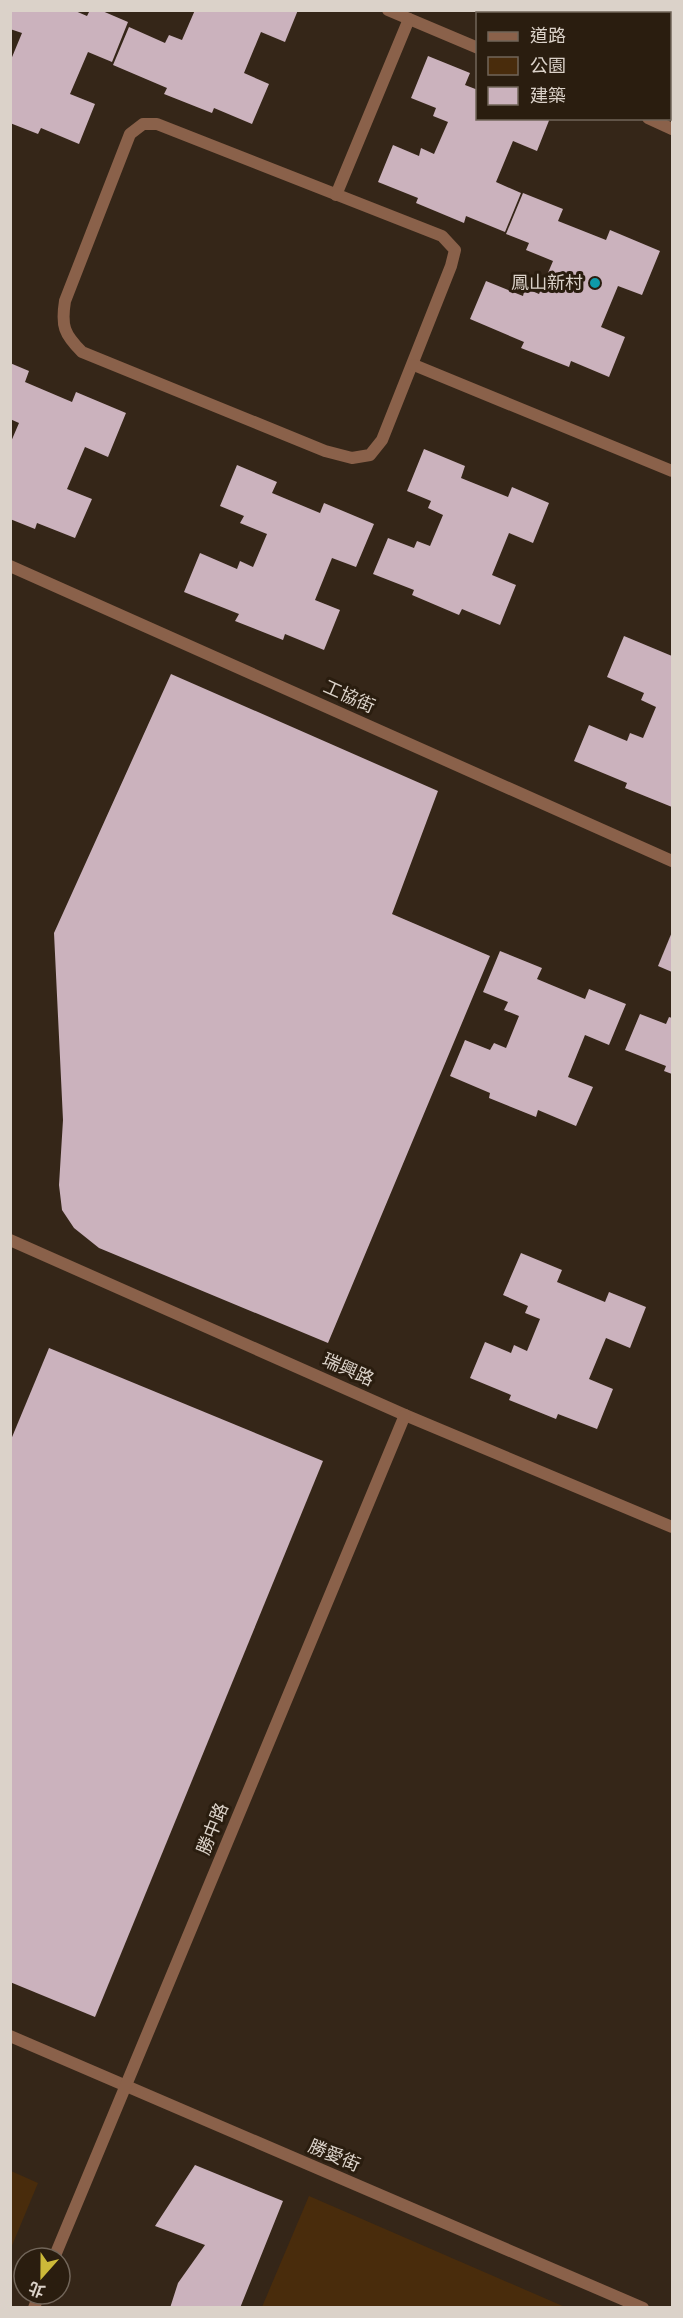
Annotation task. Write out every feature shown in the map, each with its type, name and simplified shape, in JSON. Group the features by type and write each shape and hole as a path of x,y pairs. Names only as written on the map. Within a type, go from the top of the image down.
{"street":[{"path":"388,10 476,48"},
{"path":"336,195 410,20"},
{"path":"652,120 672,129"},
{"path":"143,124 157,124 442,236 455,250 414,365 382,440 370,455 352,458 325,451 82,352 67,337 62,318 65,302 129,135 143,124"},
{"path":"414,365 672,471"},
{"name":"工協街","path":"10,566 672,861"},
{"name":"瑞興路","path":"10,1240 405,1414 672,1527"},
{"name":"勝中路","path":"59,2246 405,1414"},
{"name":"勝愛街","path":"10,2036 643,2307"}],"green space":[{"path":"11,2171 38,2183 11,2248"},
{"path":"309,2196 565,2307 262,2307"}],"building":[{"path":"10,10 73,10 87,16 90,10 100,10 128,22 112,62 88,52 70,94 95,104 79,144 41,128 38,134 10,123 10,62 22,33 10,29"},
{"path":"195,10 298,10 285,42 261,32 244,73 269,84 252,124 214,108 212,113 164,94 167,88 113,65 129,27 165,43 169,35 182,40"},
{"path":"642,10 672,10 672,102 671,12 642,12"},
{"name":"鳳山新村","path":"428,56 470,73 465,85 476,89 476,120 549,120 537,151 513,141 496,182 521,193 505,232 466,216 464,223 416,203 418,198 378,182 393,145 419,156 421,148 434,154 448,122 433,116 436,108 411,98"},
{"name":"鳳山新村","path":"523,193 563,209 558,221 606,240 610,230 660,251 642,295 618,286 601,327 625,337 609,377 571,361 569,367 521,348 524,342 470,319 486,281 523,296 525,288 539,294 553,261 526,250 529,243 506,234"},
{"path":"10,363 29,371 25,382 72,402 76,392 126,413 108,457 85,447 67,489 92,499 75,538 37,523 35,529 10,519 10,444 19,423 10,419"},
{"path":"424,449 465,466 461,478 508,497 512,487 549,503 533,543 509,533 492,575 516,585 500,625 462,609 459,615 412,595 414,590 373,574 388,538 414,548 417,541 430,546 443,515 428,508 431,501 407,491"},
{"path":"237,465 277,482 272,493 320,513 324,503 374,524 356,567 332,558 315,600 340,610 324,650 285,634 283,640 235,621 239,614 184,592 200,553 237,569 240,561 253,567 267,534 240,523 244,516 220,506"},
{"path":"624,636 672,656 672,807 625,788 627,783 574,761 589,725 627,741 630,733 643,738 656,707 641,700 644,693 607,677"},
{"path":"171,674 438,791 392,914 490,956 328,1343 99,1248 74,1228 62,1210 59,1185 63,1120 54,933"},
{"path":"672,932 672,972 658,966"},
{"path":"500,951 542,968 537,979 585,999 589,989 626,1004 609,1045 585,1035 568,1077 593,1087 576,1126 538,1110 536,1117 489,1098 490,1093 450,1076 465,1040 490,1050 494,1043 506,1048 519,1016 504,1010 508,1002 483,992"},
{"path":"640,1014 666,1024 669,1017 672,1018 672,1074 664,1071 666,1066 625,1050"},
{"path":"521,1253 562,1270 557,1282 605,1302 609,1292 646,1307 630,1348 606,1338 589,1379 613,1389 597,1429 558,1414 556,1419 509,1400 511,1395 470,1378 485,1342 511,1353 514,1345 527,1351 540,1319 525,1313 528,1306 503,1295"},
{"path":"49,1348 323,1461 95,2017 10,1982 10,1442"},
{"path":"195,2165 283,2201 240,2308 170,2308 178,2283 205,2245 155,2226"}],"place":[{"name":"鳳山新村","path":"595,283"}]}
